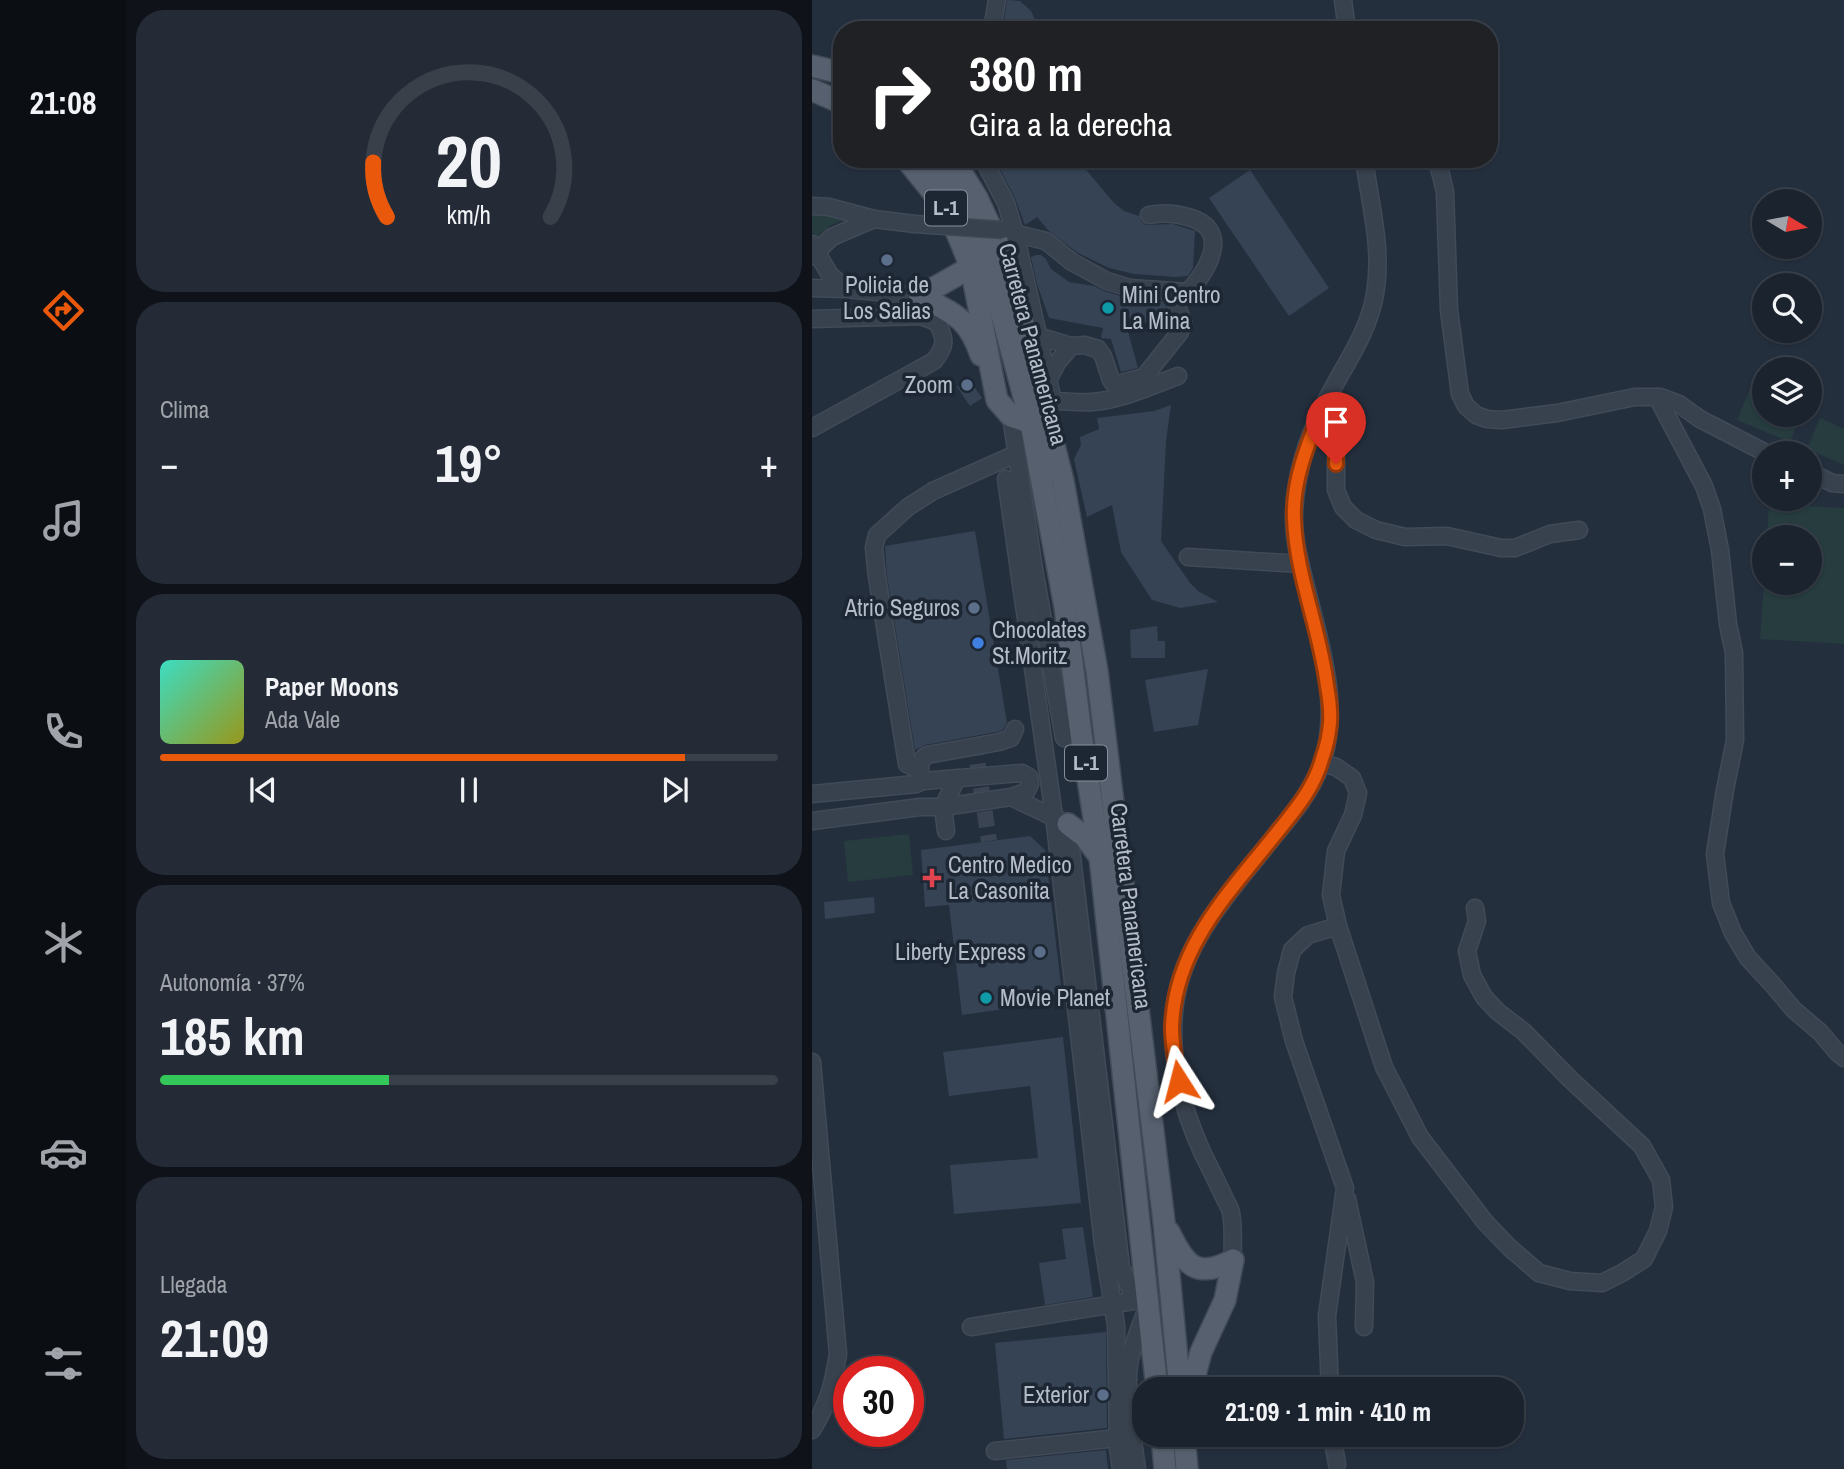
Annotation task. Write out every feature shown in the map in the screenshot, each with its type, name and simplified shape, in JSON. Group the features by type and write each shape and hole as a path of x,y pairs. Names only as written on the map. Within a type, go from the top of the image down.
{"main road":[{"path":"812,60 833,58"},
{"path":"812,66 833,71"},
{"path":"812,85 833,91"},
{"path":"812,90 833,99"},
{"name":"L-1","path":"913,168 948,211 971,267 1013,413"},
{"name":"Carretera Panamericana","path":"935,168 967,216 986,256 1013,413 1065,607 1072,736 1100,857 1117,1006 1144,1302 1155,1377"},
{"name":"Carretera Panamericana","path":"959,168 977,198 997,241 1018,303 1063,481 1097,671 1164,1222 1179,1377"},
{"path":"920,296 971,267"},
{"path":"920,296 958,316 975,337 1013,413"},
{"path":"1050,391 1063,481"},
{"path":"1061,820 1085,838 1100,857"},
{"name":"L-1","path":"1164,1222 1188,1265 1203,1269 1214,1268 1233,1260"},
{"path":"1195,1377 1201,1352 1225,1300 1233,1260"},
{"path":"1163,1447 1165,1469"},
{"path":"1185,1447 1188,1469"},
{"path":"1188,1469 1190,1447"}],"street":[{"path":"994,21 997,0"},
{"path":"1343,0 1346,21"},
{"path":"988,168 1006,203 1009,232 1038,336 1050,391"},
{"path":"1233,1260 1231,1213 1186,1111 1179,1081 1172,1029 1175,1004 1188,956 1213,914 1307,795 1322,762 1330,722 1328,694 1323,657 1300,564 1293,517 1307,446 1323,406 1358,344 1375,297 1378,248 1365,168"},
{"path":"1439,168 1445,192 1449,310 1460,394 1466,406 1476,415 1502,420 1557,413 1634,397 1657,397 1679,404 1752,446"},
{"path":"812,206 829,207 874,219 915,225 1009,232 1046,241 1072,262 1107,281 1130,288 1174,286 1188,292 1200,279 1208,264 1214,247 1212,233 1203,222 1192,218 1165,212 1149,215"},
{"path":"846,289 830,275 813,251 832,237 874,219"},
{"path":"1038,336 1071,346 1084,345 1098,349 1113,383 1143,377 1180,332 1183,322 1174,286"},
{"path":"812,288 920,296"},
{"path":"812,319 921,316 937,323 944,337 943,350 934,362 812,428"},
{"path":"1050,391 1057,363 1071,346"},
{"path":"1050,391 1092,402 1129,395 1178,376"},
{"path":"1657,397 1704,486 1712,509 1734,653 1735,740 1715,854 1721,903 1733,933 1748,958 1794,1010 1820,1032 1844,1058"},
{"path":"1323,406 1336,442 1336,490 1343,507 1356,520 1376,530 1405,537 1447,536 1501,548 1515,548 1550,534 1579,530"},
{"path":"1002,774 1027,765 1049,743 1072,736 1034,569 1016,454 1013,413"},
{"path":"919,778 907,764 877,577 874,548 877,535 908,507 933,491 1016,454"},
{"path":"1822,478 1832,483 1844,484"},
{"path":"1006,479 1044,748 1061,820 1090,1011 1121,1267 1132,1291 1144,1302"},
{"path":"1188,557 1300,564"},
{"path":"920,807 915,802 913,792 919,778 922,758 999,743 1012,738 1016,729"},
{"path":"1322,762 1336,767 1352,778 1358,793 1353,815 1336,851 1331,895 1338,926 1384,1067 1420,1137 1485,1222 1539,1273 1570,1281 1602,1283 1644,1259 1658,1231 1664,1207 1661,1180 1642,1146 1484,997 1472,975 1467,951 1476,921 1475,908"},
{"path":"812,794 919,778 1022,773 1029,777 1030,784 1026,792 1011,797 812,821"},
{"path":"946,831 943,807 957,778"},
{"path":"1011,797 1061,820"},
{"path":"1061,820 1103,1244 1116,1325 1125,1437 1137,1469"},
{"path":"1338,926 1308,935 1292,950 1283,997 1294,1041 1345,1188 1365,1282 1364,1327"},
{"path":"1090,1011 1117,1006"},
{"path":"812,1062 838,1354 824,1412 812,1430"},
{"path":"1329,1377 1327,1316 1345,1188"},
{"path":"971,1327 1113,1303 1144,1302"},
{"path":"1121,1469 1129,1368 1144,1302"},
{"path":"995,1451 1125,1437"},
{"path":"1334,1447 1337,1464"}],"green space":[{"path":"812,214 848,219 831,225 815,239"},
{"path":"1750,389 1752,390 1752,426 1737,420"},
{"path":"1822,419 1844,429 1844,465 1822,455 1822,441 1810,441 1816,427 1822,427"},
{"path":"1754,427 1796,427 1790,441"},
{"path":"1822,507 1844,508 1844,644 1760,639 1763,595 1822,595 1822,525 1768,525 1769,511 1822,511"},
{"path":"909,834 913,875 848,882 844,841"}],"building":[{"path":"1007,0 1020,1 1031,11 1036,21 1004,21"},
{"path":"1000,168 1085,168 1114,203 1124,211 1139,216 1145,225 1173,224 1195,231 1193,268 1188,276 1176,277 1134,274 1109,268 1078,253 1049,231 1037,217 1025,225"},
{"path":"1250,170 1329,288 1289,316 1209,198"},
{"name":"Mini Centro La Mina","path":"1036,255 1046,259 1051,269 1069,282 1094,286 1127,298 1164,301 1169,314 1165,328 1124,317 1138,368 1121,372 1111,339 1101,338 1103,328 1049,318 1031,257"},
{"path":"969,379 982,398 970,406 957,387"},
{"path":"1171,405 1166,441 1161,541 1190,583 1198,591 1218,602 1180,608 1152,600 1121,552 1112,505 1087,517 1074,459 1081,445 1080,437 1099,429 1097,418 1154,411"},
{"path":"975,531 1007,723 1003,730 925,745 915,750 887,576 885,546"},
{"path":"1157,626 1158,641 1165,641 1165,658 1131,658 1130,630"},
{"path":"1208,669 1198,725 1154,732 1145,680"},
{"path":"1030,836 1045,850 1062,994 1039,996 1040,1004 962,1015 949,905 925,907 921,850"},
{"path":"874,897 875,913 825,919 824,902"},
{"path":"1063,1037 1081,1203 954,1214 950,1165 1038,1158 1030,1086 949,1096 943,1052"},
{"path":"1083,1227 1093,1297 1045,1305 1039,1263 1066,1259 1062,1229"},
{"path":"1106,1332 1107,1428 1004,1439 995,1343"},
{"path":"1106,1450 1108,1469 1007,1469 1006,1460"}],"tunnel":[{"path":"974,740 989,841"}],"place":[{"name":"Policia de Los Salias","path":"887,260"},
{"name":"Mini Centro La Mina","path":"1108,308"},
{"name":"Zoom","path":"967,385"},
{"name":"Atrio Seguros","path":"974,608"},
{"name":"Chocolates St.Moritz","path":"978,643"},
{"name":"Centro Medico La Casonita","path":"932,878"},
{"name":"Liberty Express","path":"1040,952"},
{"name":"Movie Planet","path":"986,998"},
{"name":"Exterior","path":"1103,1395"}],"route":[{"path":"1179,1081 1172,1029 1180,979 1188,956 1213,914 1307,795 1322,762 1330,722 1324,659 1300,564 1293,517 1307,446 1323,406 1336,442 1336,464"}]}
